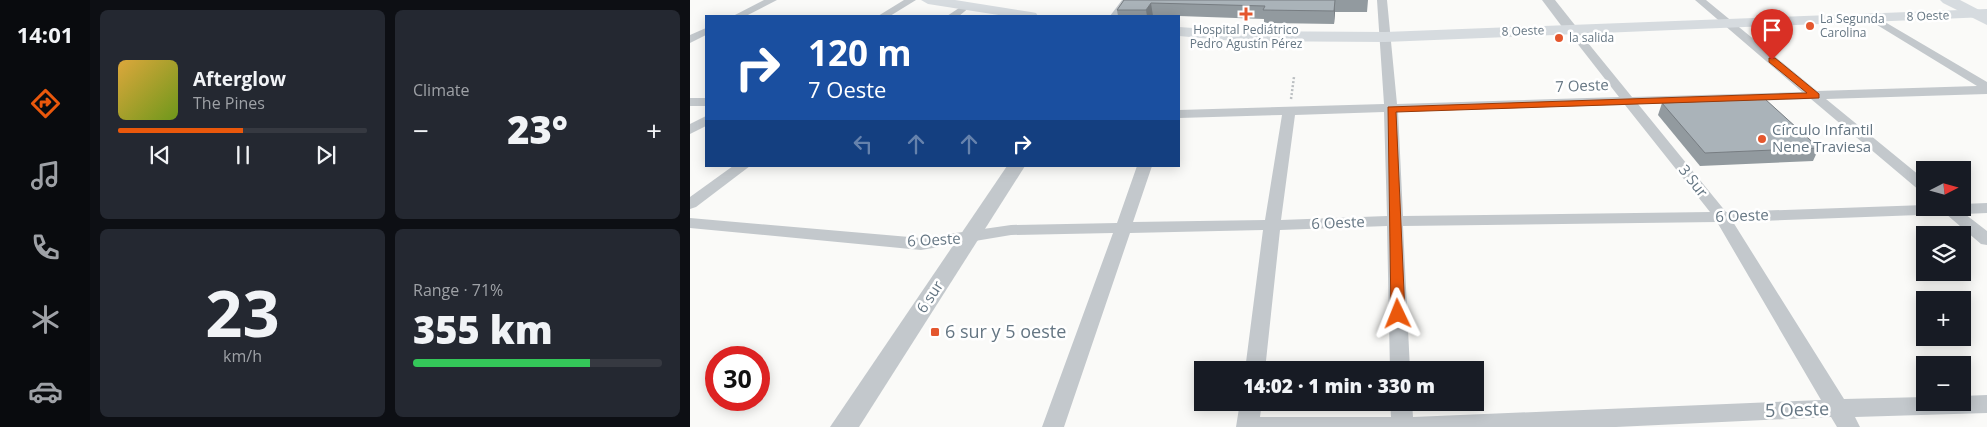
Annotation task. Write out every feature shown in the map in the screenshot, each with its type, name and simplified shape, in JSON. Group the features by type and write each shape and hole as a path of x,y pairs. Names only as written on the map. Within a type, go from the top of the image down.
{"main road":[{"path":"928,0 1024,15"},
{"path":"1948,0 1984,15"},
{"path":"1964,0 1984,15"},
{"name":"8 Oeste","path":"1180,32 1234,36 1385,37 1984,15"}],"street":[{"path":"740,15 772,0"},
{"path":"885,15 911,0"},
{"path":"1117,15 1127,0"},
{"path":"1382,0 1391,109 1400,361"},
{"name":"3 Sur","path":"1548,0 1722,217 1844,418"},
{"path":"1700,0 1916,180"},
{"path":"953,15 965,7"},
{"path":"1872,18 1987,89"},
{"path":"690,40 705,32"},
{"name":"7 Oeste","path":"1180,114 1815,96 1987,89"},
{"path":"690,102 705,102"},
{"path":"1256,361 1272,226 1289,111"},
{"path":"690,130 705,121"},
{"path":"690,204 742,167"},
{"name":"6 sur","path":"844,427 1015,167"},
{"path":"1053,427 1145,167"},
{"name":"6 Oeste","path":"1971,208 1987,208"},
{"name":"6 Oeste","path":"690,223 921,244 1011,230 1272,226 1395,221 1722,217 1916,209"},
{"path":"1959,216 1987,240"},
{"name":"5 Oeste","path":"1248,427 1402,427 1844,418 1987,404"},
{"path":"1248,427 1250,411"},
{"path":"1402,411 1402,427"}],"path":[{"path":"1289,111 1294,77"}],"building":[{"path":"1124,0 1335,0 1334,11 1263,10 1265,6 1151,3 1146,10 1117,10"},
{"path":"1765,99 1819,148 1705,153 1662,103"}],"place":[{"name":"Hospital Pediátrico Pedro Agustín Pérez","path":"1246,14"},
{"name":"La Segunda Carolina","path":"1810,26"},
{"name":"la salida","path":"1559,38"},
{"name":"Círculo Infantil Nene Traviesa","path":"1762,139"},
{"name":"6 sur y 5 oeste","path":"935,332"}],"route":[{"path":"1398,314 1391,109 1815,96 1772,60"}]}
